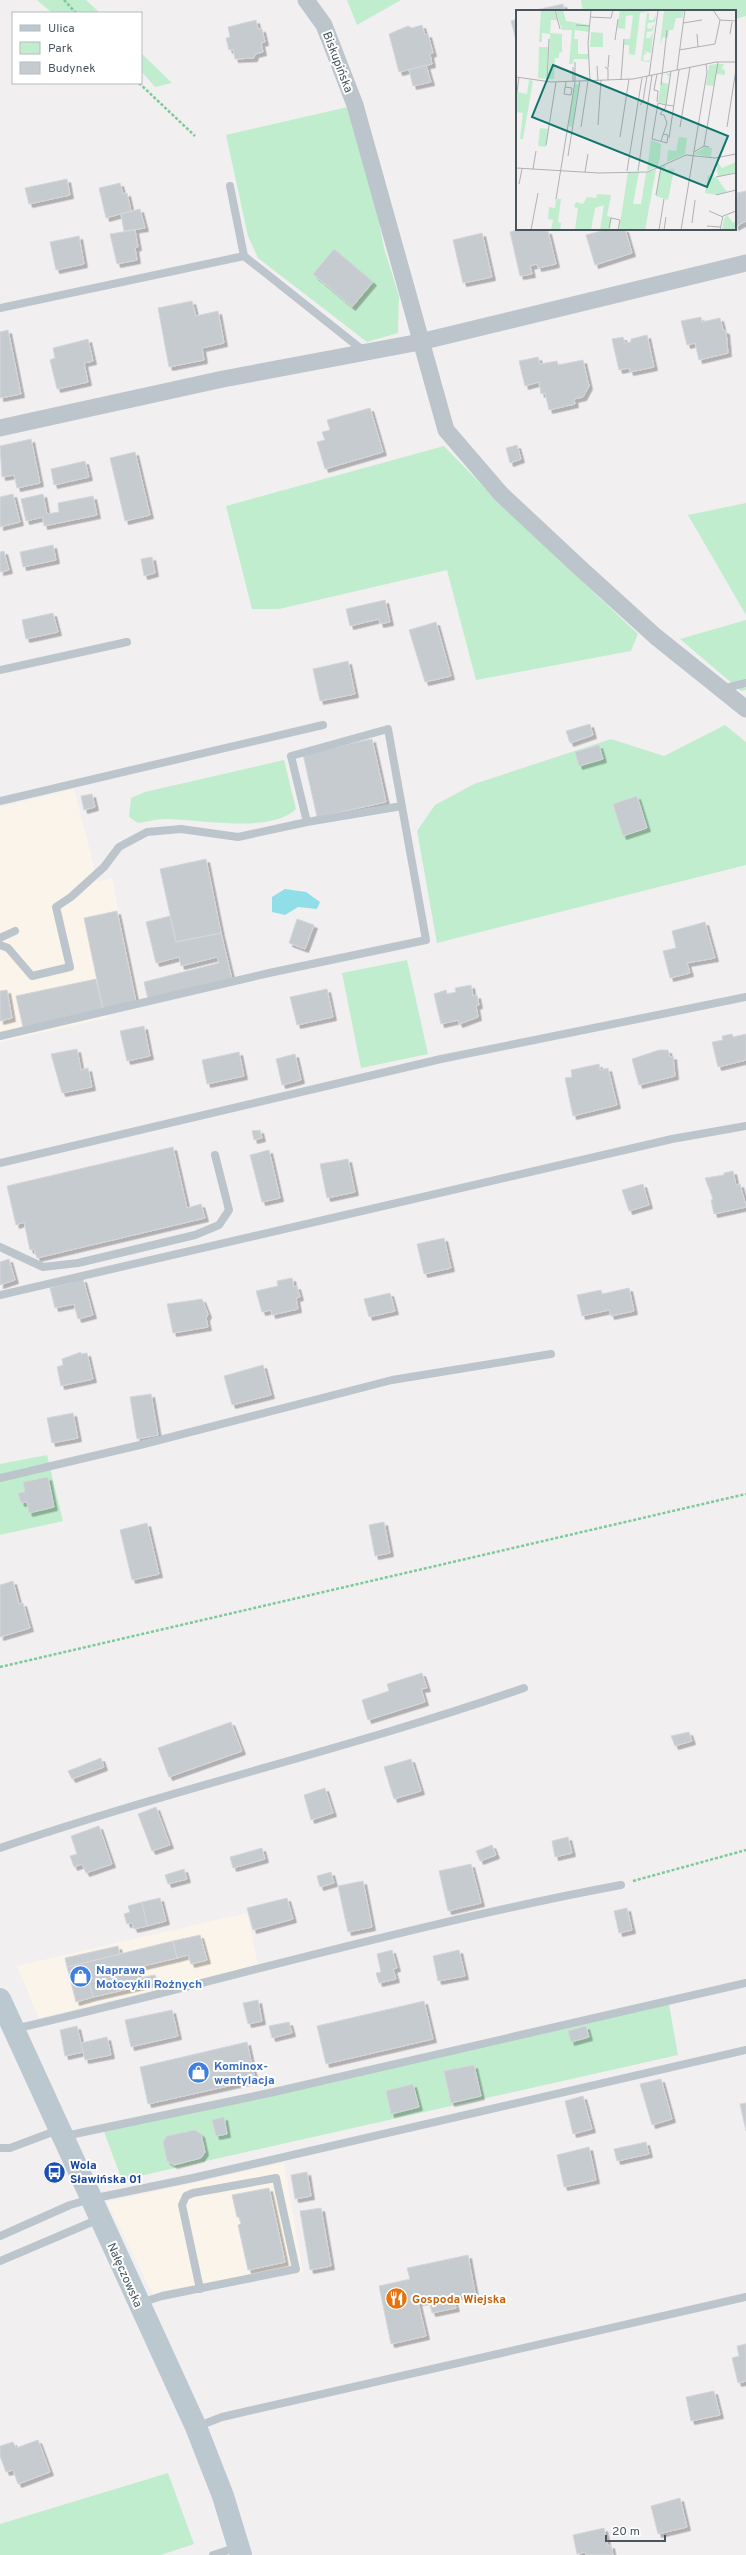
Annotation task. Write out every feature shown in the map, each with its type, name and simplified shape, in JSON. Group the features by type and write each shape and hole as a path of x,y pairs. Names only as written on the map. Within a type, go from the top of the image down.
{"main road":[{"name":"Nałęczowska","path":"1,2005 14,2029 138,2304 196,2427 223,2496 240,2551"}],"street":[{"name":"Biskupińska","path":"306,0 324,25 355,105 420,342 446,430 471,461 502,494 649,631 746,709"},
{"path":"0,428 223,379 420,342 746,263"}],"lane":[{"path":"230,186 244,256 367,353"},
{"path":"0,308 244,256"},
{"path":"0,670 127,642"},
{"path":"721,689 746,683"},
{"path":"0,801 323,725"},
{"path":"0,1036 269,973 426,940 388,729 291,756 307,822"},
{"path":"0,945 8,948 32,976 70,966 56,907 72,897 104,867 119,847 147,832 181,829 238,837 307,822 402,806"},
{"path":"0,938 15,931"},
{"path":"0,1163 442,1059 746,997"},
{"path":"0,1295 672,1139 746,1126"},
{"path":"0,1246 43,1267 78,1263 195,1235 219,1225 229,1210 214,1155"},
{"path":"0,1478 144,1444 392,1380 551,1354"},
{"path":"0,1848 275,1764 457,1711 524,1688"},
{"path":"14,2029 249,1973 415,1928 621,1885"},
{"path":"0,2148 10,2148 60,2133 282,2090 746,1983"},
{"path":"0,2261 95,2209 193,2178 746,2050"},
{"path":"138,2304 162,2296 200,2289 296,2269 276,2178 193,2193 183,2200 182,2205 200,2289"},
{"path":"0,2236 70,2205 95,2209"},
{"path":"196,2427 222,2417 746,2297"},
{"path":"213,2555 240,2551"}],"path":[{"path":"64,0 75,12"},
{"path":"141,84 195,136"},
{"path":"0,1667 746,1494"},
{"path":"621,1885 746,1850"}],"shaded area":[{"path":"74,789 98,882 112,878 138,1005 106,1012 107,1018 0,1042 0,807"},
{"path":"247,1913 258,1965 39,2018 17,1966"},
{"path":"284,2163 303,2272 155,2299 107,2202"}],"green space":[{"path":"37,0 86,0 99,12 51,12"},
{"path":"347,0 401,0 357,25"},
{"path":"581,0 746,0 746,16 736,19 736,10 583,10"},
{"path":"142,54 172,83 155,87 142,72"},
{"path":"352,106 368,164 384,248 399,296 398,333 367,342 258,258 248,236 226,135"},
{"path":"444,446 499,503 638,634 631,651 476,680 447,570 279,609 252,609 226,506"},
{"path":"746,503 746,615 688,515"},
{"path":"746,620 746,690 741,691 680,639"},
{"path":"725,725 746,742 746,865 437,943 417,831 435,805 474,784 611,739 664,756"},
{"path":"284,760 296,809 285,817 270,821 252,823 165,819 138,823 129,817 131,798 145,792"},
{"path":"407,960 428,1054 361,1068 342,973"},
{"path":"47,1455 63,1521 0,1535 0,1464"},
{"path":"668,1999 678,2055 122,2180 103,2129"},
{"path":"168,2473 194,2544 161,2555 0,2555 0,2524"}],"water":[{"path":"285,889 306,892 320,902 317,909 298,907 285,915 272,912 272,897"}],"building":[{"path":"563,4 565,10 536,10"},
{"path":"516,19 516,40 511,21"},
{"path":"256,20 258,29 262,29 265,42 261,43 263,52 255,54 254,58 235,59 233,49 229,50 226,38 230,37 228,27"},
{"path":"422,25 425,35 428,34 433,53 430,54 432,64 399,72 389,34 408,26 412,28"},
{"path":"426,65 431,82 413,86 409,70"},
{"path":"67,179 70,195 29,204 25,188"},
{"path":"120,183 123,194 127,193 131,211 106,218 99,188"},
{"path":"746,191 746,221 736,226 736,197 738,197 737,193"},
{"path":"140,209 145,228 124,231 121,214"},
{"path":"135,230 138,247 135,248 137,260 117,264 110,234"},
{"path":"516,230 548,231 556,264 538,268 537,264 530,266 532,274 520,276 510,232"},
{"path":"604,230 625,230 632,253 595,265 586,235"},
{"path":"482,233 492,277 463,283 453,240"},
{"path":"79,236 84,264 56,270 50,242"},
{"path":"334,249 373,282 352,307 313,274"},
{"path":"192,301 196,316 218,311 224,343 202,348 204,360 169,367 158,308"},
{"path":"701,317 702,322 720,318 723,330 726,331 728,353 699,360 695,343 687,345 681,321"},
{"path":"8,330 21,394 0,398 0,332"},
{"path":"647,335 654,367 630,372 629,368 619,370 612,339 623,337 625,343 631,342 631,339"},
{"path":"88,339 93,361 84,363 88,382 57,389 50,360 55,358 53,348"},
{"path":"538,357 540,364 557,361 558,365 583,360 589,386 583,397 574,399 575,404 549,410 545,393 541,394 539,382 525,386 519,361"},
{"path":"370,408 383,452 325,469 317,442 325,440 322,432 330,430 327,420"},
{"path":"31,439 40,483 17,488 14,475 2,477 0,446"},
{"path":"517,445 521,459 510,463 506,448"},
{"path":"135,452 150,515 125,521 110,458"},
{"path":"85,461 89,477 54,485 51,469"},
{"path":"13,494 20,522 0,527 0,497"},
{"path":"43,494 47,514 59,512 58,503 93,496 97,515 44,526 43,517 26,521 21,499"},
{"path":"53,545 56,560 23,567 20,552"},
{"path":"4,551 9,570 0,572 0,552"},
{"path":"152,557 155,573 144,576 141,559"},
{"path":"385,600 390,622 380,624 379,619 350,626 346,609"},
{"path":"53,613 58,632 26,639 22,620"},
{"path":"436,622 451,676 425,682 409,630"},
{"path":"348,661 355,694 320,701 313,669"},
{"path":"590,724 593,735 570,743 566,731"},
{"path":"372,739 386,802 317,817 303,754"},
{"path":"599,745 603,759 579,766 575,752"},
{"path":"92,794 95,807 84,810 81,796"},
{"path":"637,796 647,828 623,836 613,804"},
{"path":"206,859 221,933 176,942 160,869"},
{"path":"117,911 136,1002 103,1009 84,918"},
{"path":"170,916 176,942 221,933 232,979 148,999 144,982 219,963 217,957 181,966 179,957 156,963 146,922"},
{"path":"297,919 314,925 305,949 289,943"},
{"path":"705,922 715,958 687,963 690,973 670,978 663,951 676,948 672,931"},
{"path":"96,979 103,1010 23,1027 16,996"},
{"path":"471,985 473,996 477,995 479,1005 476,1006 478,1017 459,1024 458,1020 441,1024 434,994 446,990 447,994 456,992 455,988"},
{"path":"327,989 333,1017 297,1025 290,997"},
{"path":"7,990 12,1018 0,1021 0,991"},
{"path":"144,1026 150,1056 127,1061 120,1031"},
{"path":"732,1034 733,1037 746,1034 746,1060 718,1067 712,1042 723,1040 722,1036"},
{"path":"77,1049 81,1070 88,1068 92,1087 62,1093 51,1054"},
{"path":"659,1050 668,1050 670,1057 673,1056 675,1076 639,1085 632,1059"},
{"path":"239,1052 244,1076 207,1084 202,1060"},
{"path":"295,1054 301,1080 282,1085 276,1059"},
{"path":"599,1064 600,1070 608,1068 617,1105 573,1116 565,1078 572,1077 571,1070"},
{"path":"260,1130 262,1138 254,1140 252,1131"},
{"path":"173,1147 187,1208 201,1204 205,1218 37,1258 34,1249 30,1250 24,1222 16,1225 7,1186"},
{"path":"269,1150 280,1198 262,1202 250,1155"},
{"path":"348,1159 355,1192 327,1198 320,1164"},
{"path":"733,1171 736,1185 740,1184 746,1207 714,1214 711,1200 713,1199 705,1178 724,1175 724,1173"},
{"path":"643,1184 649,1205 629,1211 622,1190"},
{"path":"444,1238 451,1268 424,1274 417,1244"},
{"path":"9,1259 15,1280 0,1285 0,1262"},
{"path":"292,1278 294,1287 297,1286 300,1297 296,1298 298,1309 272,1315 271,1310 262,1312 256,1291 278,1286 277,1281"},
{"path":"83,1279 93,1315 78,1319 74,1304 55,1308 50,1288"},
{"path":"629,1288 634,1311 611,1316 609,1310 582,1316 577,1295 601,1290 602,1294"},
{"path":"390,1293 395,1311 369,1317 364,1299"},
{"path":"202,1299 208,1314 206,1318 208,1327 173,1333 167,1304"},
{"path":"81,1352 81,1354 87,1353 93,1379 61,1386 57,1367 63,1365 62,1359"},
{"path":"263,1365 271,1395 232,1405 224,1376"},
{"path":"151,1394 158,1435 137,1439 130,1397"},
{"path":"73,1413 78,1438 52,1443 47,1418"},
{"path":"48,1477 54,1507 29,1513 27,1502 21,1503 18,1493 25,1492 23,1482"},
{"path":"384,1522 390,1553 375,1556 369,1525"},
{"path":"147,1523 159,1574 132,1580 120,1530"},
{"path":"13,1581 19,1604 23,1603 30,1628 0,1637 0,1585"},
{"path":"422,1673 427,1688 421,1689 425,1702 368,1720 362,1700 389,1691 387,1684"},
{"path":"231,1722 242,1751 169,1777 158,1748"},
{"path":"689,1732 692,1741 675,1746 671,1736"},
{"path":"101,1758 104,1767 72,1779 68,1771"},
{"path":"411,1759 421,1791 394,1799 384,1767"},
{"path":"325,1788 333,1813 311,1820 304,1795"},
{"path":"156,1807 170,1845 152,1851 138,1814"},
{"path":"99,1826 112,1864 86,1873 82,1864 74,1867 70,1856 77,1854 71,1836"},
{"path":"568,1837 572,1853 555,1857 552,1841"},
{"path":"492,1845 496,1855 480,1861 476,1851"},
{"path":"262,1848 265,1859 233,1868 230,1857"},
{"path":"471,1864 481,1903 448,1911 439,1871"},
{"path":"184,1869 187,1879 168,1884 165,1875"},
{"path":"331,1872 334,1883 320,1887 317,1876"},
{"path":"363,1881 372,1927 348,1932 338,1886"},
{"path":"160,1898 166,1921 147,1926 142,1902"},
{"path":"287,1898 293,1919 253,1930 247,1908"},
{"path":"142,1902 147,1926 134,1929 132,1923 127,1924 124,1914 130,1912 128,1906"},
{"path":"627,1908 632,1930 619,1933 614,1911"},
{"path":"200,1935 207,1960 191,1964 188,1955 177,1958 173,1941"},
{"path":"173,1941 177,1958 88,1979 93,1997 76,2002 67,1967"},
{"path":"118,1946 120,1954 67,1967 65,1958"},
{"path":"392,1950 397,1968 393,1969 396,1979 379,1983 376,1973 381,1972 377,1954"},
{"path":"459,1950 465,1976 438,1981 433,1956"},
{"path":"136,1968 141,1986 93,1997 88,1979"},
{"path":"155,1975 157,1982 141,1986 139,1978"},
{"path":"258,2000 262,2021 248,2024 243,2003"},
{"path":"424,2001 433,2039 326,2064 317,2026"},
{"path":"172,2010 178,2036 131,2047 125,2020"},
{"path":"289,2022 292,2033 272,2038 269,2026"},
{"path":"77,2026 83,2052 65,2056 60,2030"},
{"path":"586,2026 589,2037 571,2042 568,2031"},
{"path":"107,2037 111,2055 85,2060 81,2043"},
{"name":"Kominox- wentylacja","path":"247,2042 255,2080 148,2104 140,2067"},
{"path":"474,2065 481,2096 451,2103 444,2071"},
{"path":"661,2079 672,2119 652,2125 640,2084"},
{"path":"413,2084 419,2107 391,2114 386,2091"},
{"path":"583,2096 592,2129 573,2134 565,2101"},
{"path":"746,2103 746,2131 740,2104"},
{"path":"224,2117 227,2134 216,2136 212,2120"},
{"path":"195,2130 201,2134 205,2152 201,2158 174,2165 167,2161 163,2142 167,2136"},
{"path":"646,2142 649,2154 617,2161 614,2149"},
{"path":"589,2147 596,2180 564,2187 557,2155"},
{"path":"307,2172 311,2196 295,2199 291,2175"},
{"path":"269,2188 285,2262 248,2270 238,2225 241,2224 239,2217 237,2217 232,2195"},
{"path":"321,2208 331,2266 310,2270 300,2211"},
{"path":"468,2255 475,2293 453,2297 456,2308 432,2313 429,2300 418,2302 426,2336 391,2344 379,2286 410,2279 407,2268"},
{"path":"746,2344 746,2381 738,2383 732,2358 739,2356 737,2346"},
{"path":"714,2391 720,2415 691,2421 686,2397"},
{"path":"38,2440 50,2472 18,2484 13,2470 6,2472 0,2456 0,2446 13,2442 16,2448"},
{"path":"680,2498 687,2527 658,2534 651,2506"},
{"path":"604,2528 608,2546 611,2545 613,2555 586,2555 585,2552 577,2554 573,2535"}],"place":[{"name":"Naprawa Motocykli Rożnych","path":"80,1977"},
{"name":"Kominox- wentylacja","path":"198,2073"},
{"name":"Wola Sławińska 01","path":"54,2172"},
{"name":"Gospoda Wiejska","path":"396,2299"}]}
